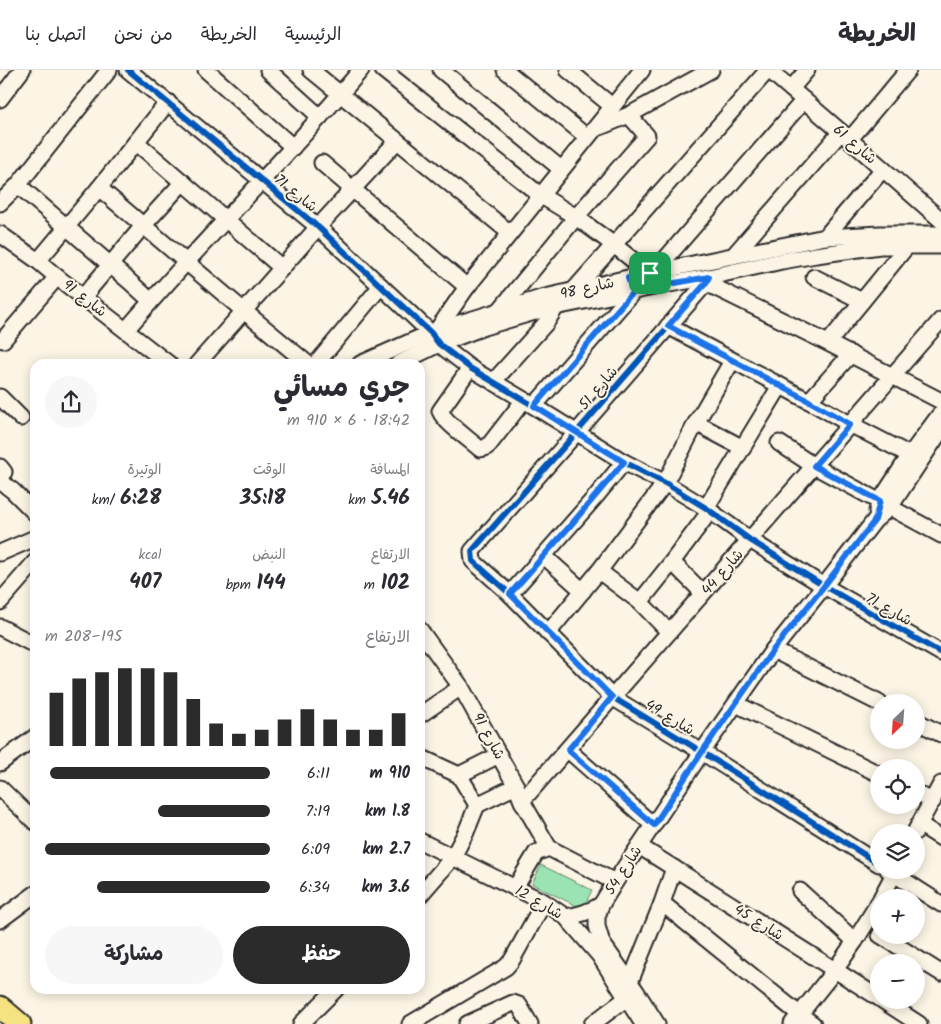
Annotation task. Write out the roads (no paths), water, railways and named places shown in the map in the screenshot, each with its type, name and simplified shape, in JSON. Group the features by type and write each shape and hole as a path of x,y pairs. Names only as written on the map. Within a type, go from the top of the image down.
{"highway":[{"path":"0,1007 20,1024"}],"street":[{"path":"0,99 22,70"},
{"path":"0,203 18,185 109,70"},
{"name":"شارع 71","path":"128,70 318,227 470,368 624,462 708,509 750,540 824,586 941,653"},
{"path":"206,70 293,147"},
{"path":"268,70 320,117"},
{"path":"311,70 510,233"},
{"path":"126,330 361,70"},
{"path":"383,70 540,195 576,217 652,273 664,285"},
{"path":"441,70 561,169"},
{"path":"505,70 590,134"},
{"path":"568,70 612,106"},
{"path":"573,291 768,70"},
{"name":"شارع 61","path":"768,70 846,135 941,220"},
{"path":"791,89 807,70"},
{"path":"733,256 908,70"},
{"path":"435,336 467,287 590,134 637,72"},
{"path":"590,134 629,115 703,72"},
{"path":"652,273 804,100"},
{"path":"38,261 168,102"},
{"path":"498,310 647,136 629,115"},
{"path":"201,359 397,141"},
{"path":"136,142 282,268"},
{"path":"322,163 467,287"},
{"path":"825,237 883,169"},
{"path":"82,297 183,182"},
{"path":"18,185 151,302"},
{"path":"99,188 302,359"},
{"name":"شارع 91","path":"0,234 38,261 163,359"},
{"name":"شارع 98","path":"405,359 435,336 484,326 556,307 630,285 652,273 825,237 880,234 941,234"},
{"name":"شارع 98","path":"373,359 498,310 573,291 708,280 782,261 880,246 941,246"},
{"path":"828,343 907,246"},
{"path":"3,340 57,276"},
{"path":"814,278 862,301"},
{"path":"708,280 941,401"},
{"name":"شارع 51","path":"473,561 472,552 708,280"},
{"path":"470,368 440,411 447,421 480,448 485,448 529,403 630,285"},
{"path":"320,359 381,286"},
{"path":"493,382 546,323 556,307"},
{"name":"شارع 44","path":"522,801 941,320"},
{"path":"668,326 910,455"},
{"path":"809,401 851,354"},
{"path":"548,633 599,571 665,484 696,423 732,361"},
{"path":"640,602 672,562 708,509 780,386"},
{"path":"0,397 21,418"},
{"name":"شارع 54","path":"601,905 702,752 773,650 875,520 910,455 941,413"},
{"path":"696,423 743,448"},
{"name":"شارع 54","path":"885,504 941,430"},
{"path":"779,442 814,466 941,535"},
{"path":"510,594 624,462"},
{"path":"0,468 4,472 0,481 30,508"},
{"path":"0,542 30,530"},
{"path":"0,553 30,540"},
{"path":"544,556 583,590"},
{"name":"شارع 49","path":"473,561 510,594 612,697 870,858"},
{"path":"672,562 703,593"},
{"path":"0,602 30,568"},
{"path":"599,571 640,602 670,632"},
{"path":"0,628 30,643"},
{"name":"شارع 91","path":"425,637 461,687 549,848"},
{"path":"773,650 870,698"},
{"path":"425,712 461,687"},
{"path":"736,704 870,770"},
{"path":"925,726 941,734"},
{"path":"0,763 30,741"},
{"path":"568,750 654,825"},
{"path":"459,775 499,755"},
{"path":"425,759 459,775 477,805"},
{"path":"919,824 941,784"},
{"path":"425,890 453,857 477,805 516,786"},
{"path":"0,788 30,817"},
{"path":"925,797 933,801"},
{"path":"925,831 941,838"},
{"name":"شارع 12","path":"425,843 544,902 566,917 657,1024"},
{"name":"شارع 45","path":"639,846 870,993"},
{"path":"515,888 536,852 549,848 615,882"},
{"path":"608,1024 633,995 674,868"},
{"path":"905,879 941,904"},
{"path":"800,891 855,941"},
{"path":"0,920 30,898"},
{"path":"410,1024 506,967 512,960 544,902"},
{"path":"662,902 795,1019 813,1024"},
{"path":"566,917 579,916 601,905"},
{"name":"شارع 12","path":"601,905 597,917 599,935 633,995 644,1024"},
{"path":"795,1019 835,970 870,917"},
{"path":"865,925 870,929"},
{"path":"894,944 941,973"},
{"path":"301,1024 331,994"},
{"path":"592,1024 633,995"},
{"path":"467,1024 513,1003 519,1005 530,1024"},
{"name":"شارع 45","path":"896,1009 920,1024"}]}
